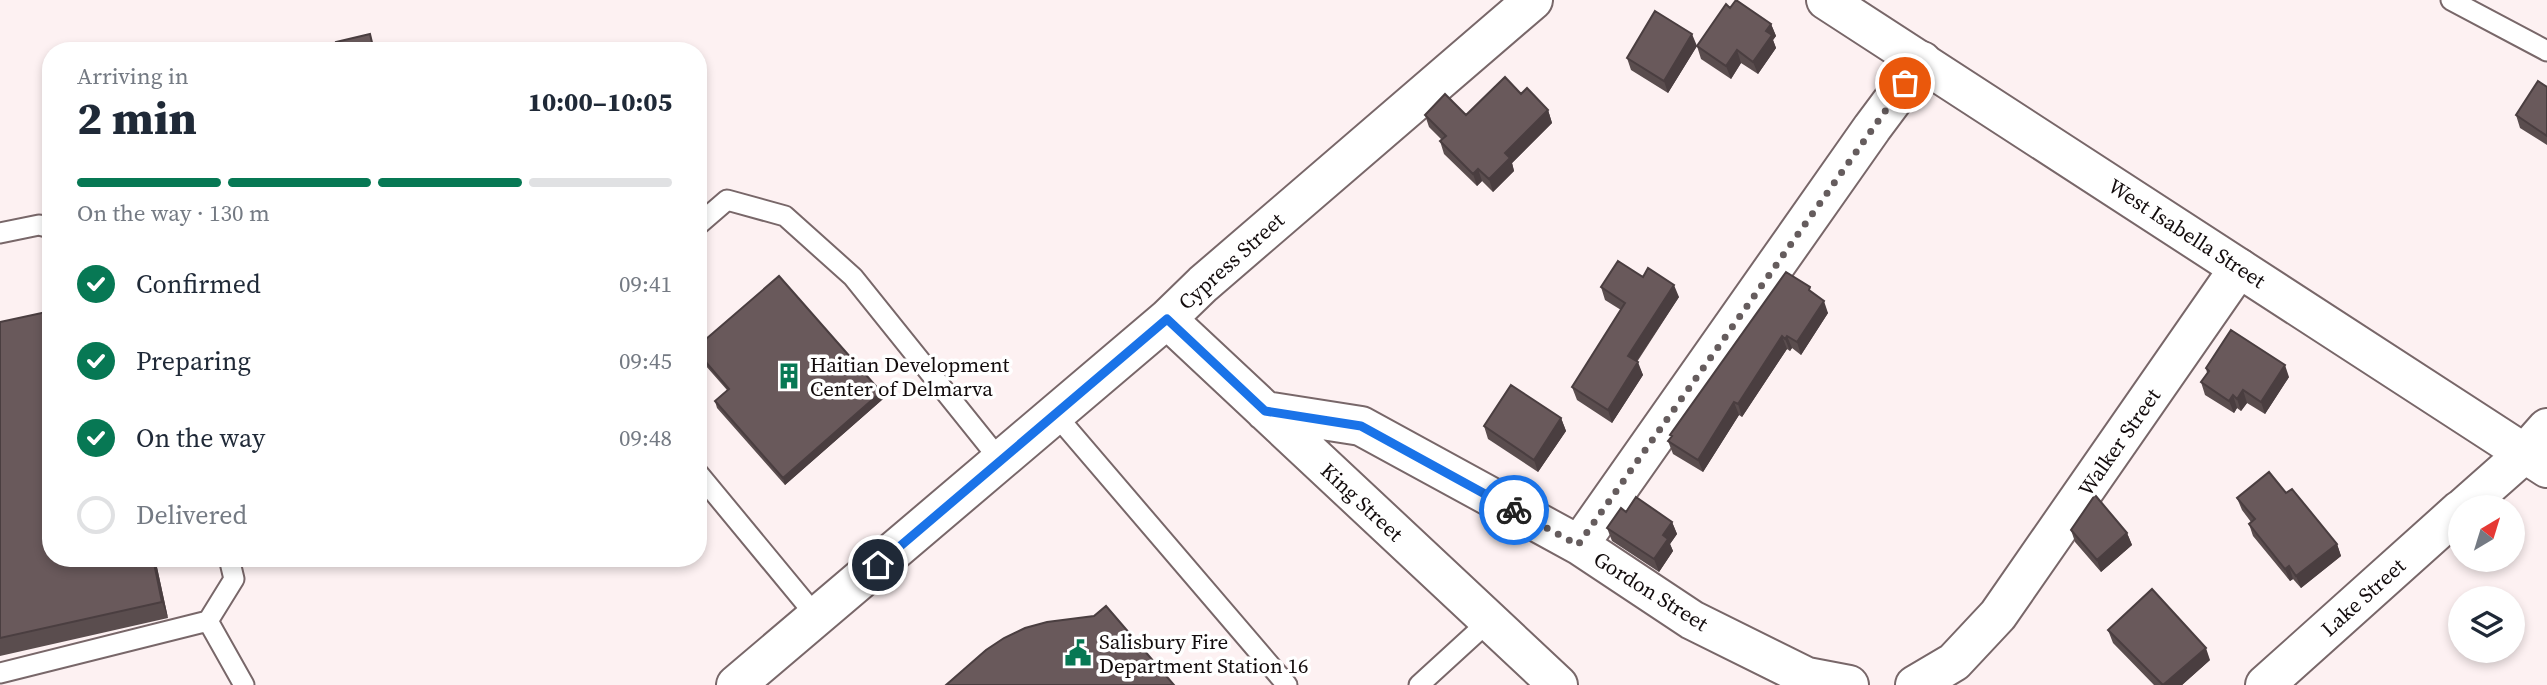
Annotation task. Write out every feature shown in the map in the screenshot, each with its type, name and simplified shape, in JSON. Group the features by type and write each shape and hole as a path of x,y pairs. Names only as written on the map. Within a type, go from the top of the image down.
{"street":[{"name":"Cypress Street","path":"736,685 1167,319 1203,284 1533,0"},
{"name":"West Isabella Street","path":"1826,0 2239,268 2539,450"},
{"path":"1578,545 1922,61"},
{"name":"Walker Street","path":"1915,685 1954,662 1998,615 2239,268"},
{"name":"King Street","path":"1167,319 1558,685"},
{"name":"Gordon Street","path":"1265,411 1361,426 1578,545 1692,620 1807,677 1849,685"},
{"name":"Lake Street","path":"2480,495 2539,450"},
{"name":"Lake Street","path":"2265,685 2448,522"}],"lane":[{"path":"2451,0 2547,51"},
{"path":"707,217 727,200 785,216 853,277 1000,460"},
{"path":"0,233 42,226"},
{"path":"1055,414 1287,685"},
{"path":"707,484 817,617"},
{"path":"0,673 208,621 234,579 231,567"},
{"path":"208,621 244,685"},
{"path":"1419,685 1489,621"}],"building":[{"path":"1736,0 1771,24 1766,31 1772,35 1753,62 1737,50 1726,66 1697,46 1726,4 1730,8"},
{"path":"1655,11 1692,34 1664,81 1627,58"},
{"path":"370,34 372,42 336,42"},
{"path":"1505,77 1521,94 1527,88 1548,110 1505,153 1510,158 1489,179 1478,169 1473,174 1440,141 1446,136 1425,115 1445,94 1466,115"},
{"path":"2538,81 2547,87 2547,136 2516,115"},
{"path":"1618,261 1643,277 1648,268 1674,285 1628,356 1638,362 1608,410 1572,387 1625,303 1601,287"},
{"path":"1786,272 1810,287 1809,290 1824,301 1797,342 1782,336 1738,404 1734,402 1698,460 1668,441 1672,436 1670,435"},
{"name":"Haitian Development Center of Delmarva","path":"779,276 881,392 783,478 715,401 729,389 707,363 707,338"},
{"path":"42,313 42,567 155,567 162,602 0,638 0,322"},
{"path":"2231,330 2285,365 2261,402 2243,390 2237,399 2233,395 2229,401 2201,382 2209,371 2206,368"},
{"path":"1511,385 1561,418 1534,460 1484,426"},
{"path":"2269,472 2286,493 2292,489 2337,544 2296,576 2289,566 2285,569 2249,524 2255,519 2237,498"},
{"path":"2095,495 2127,533 2097,560 2071,530"},
{"path":"1636,497 1672,522 1663,535 1668,539 1654,559 1607,528 1621,508 1626,512"},
{"path":"2152,589 2206,648 2163,685 2108,630"},
{"path":"1106,606 1174,685 946,685 1004,638 1047,622 1094,616"}],"way so far":[{"path":"1514,510 1578,545 1905,83"}],"place":[{"name":"Haitian Development Center of Delmarva","path":"789,376"},
{"name":"Salisbury Fire Department Station 16","path":"1078,653"}],"route":[{"path":"878,565 1167,319 1265,411 1361,426 1514,510"}]}
